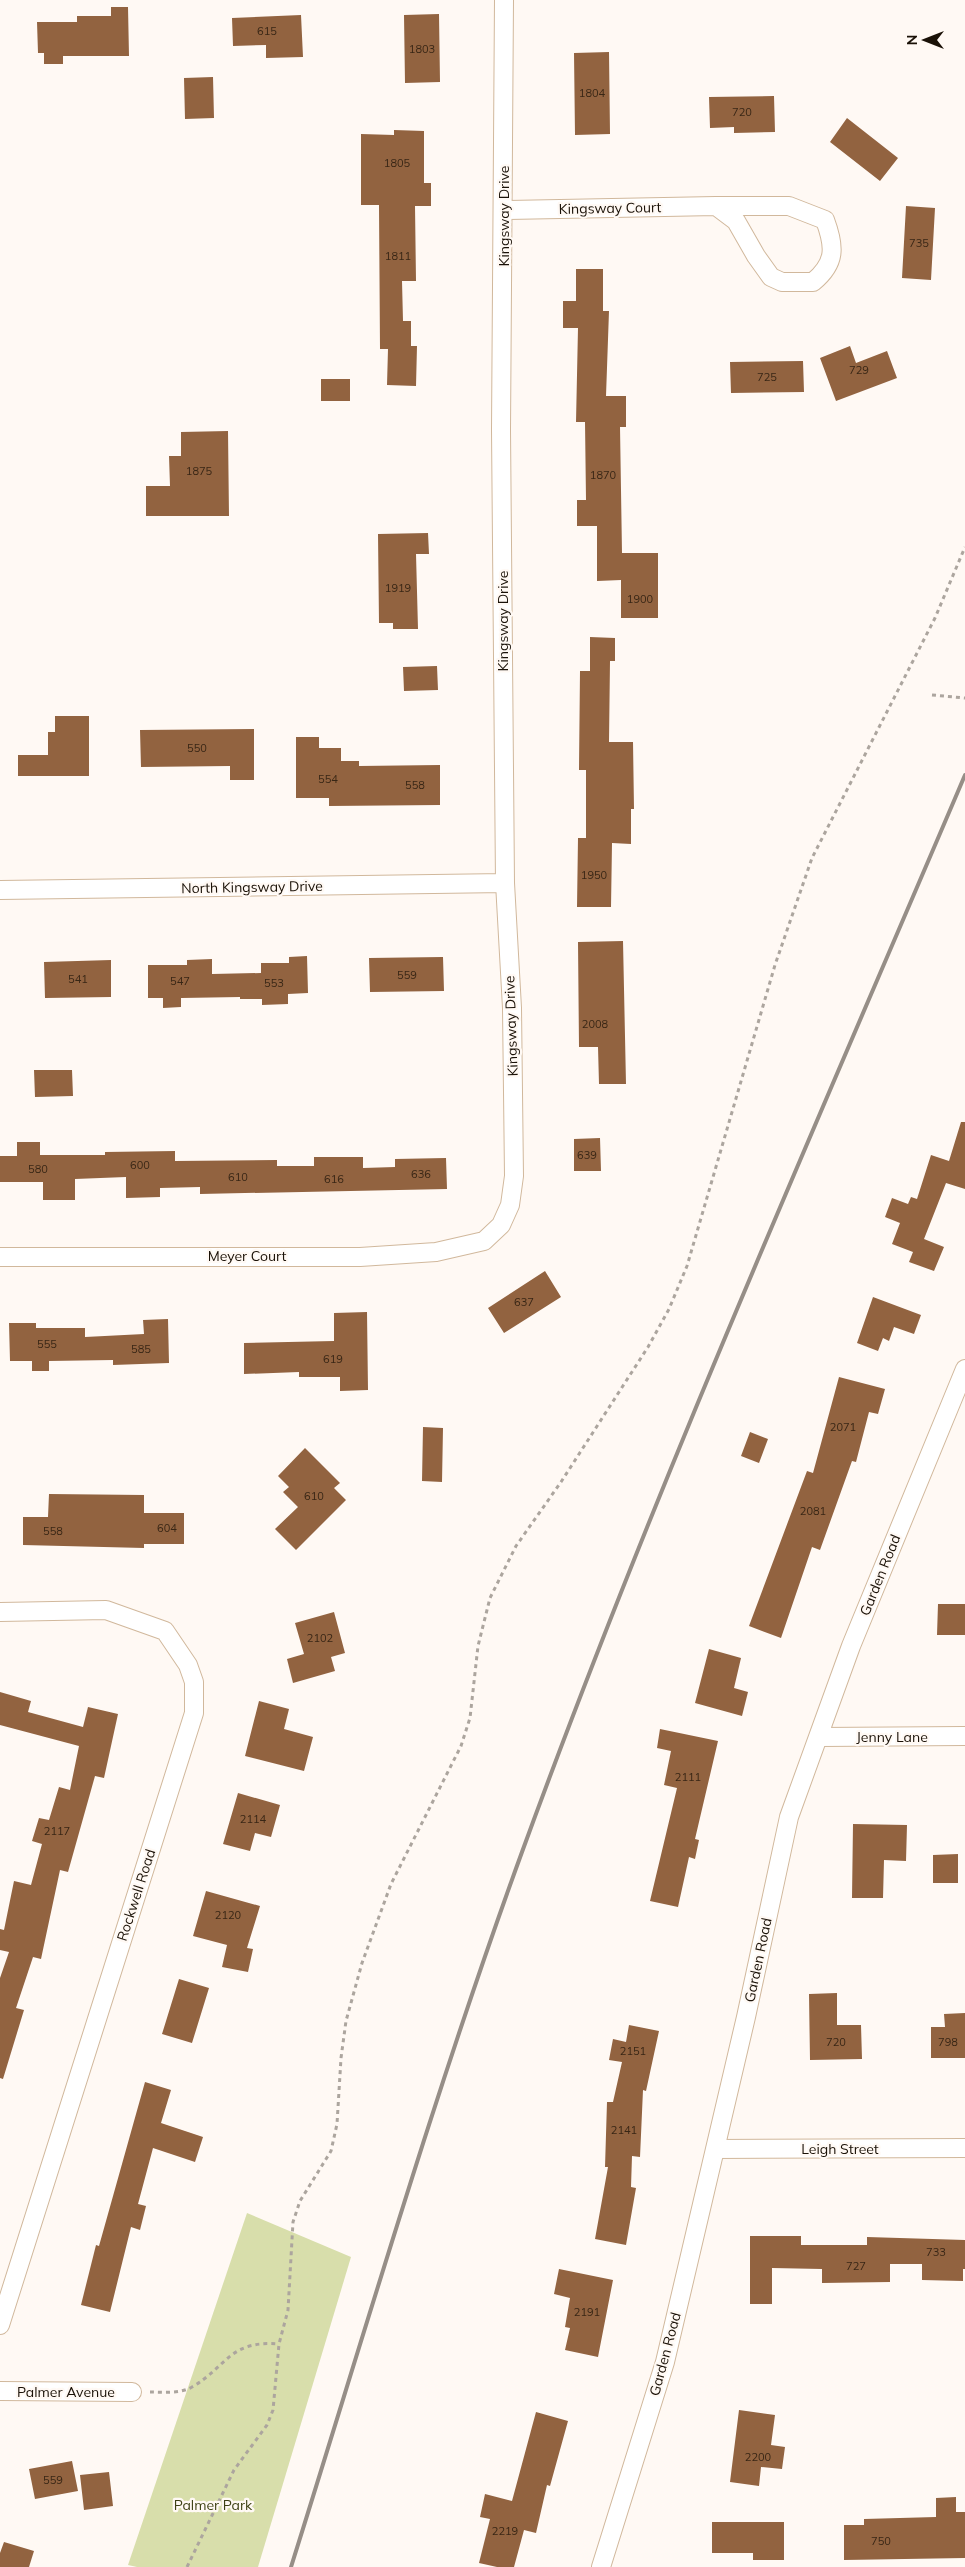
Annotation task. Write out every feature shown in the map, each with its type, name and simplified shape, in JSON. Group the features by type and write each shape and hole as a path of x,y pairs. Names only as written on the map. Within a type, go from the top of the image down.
{"street":[{"name":"Kingsway Drive","path":"491,1236 501,1225 510,1205 514,1176 512,1008 505,884 501,430 504,0"},
{"name":"Kingsway Court","path":"504,210 716,206 789,206 825,220 833,241 830,260 822,274 813,282 782,282 771,277 756,256 736,221 716,206"},
{"name":"North Kingsway Drive","path":"0,890 505,884"},
{"name":"Meyer Court","path":"0,1258 360,1257 436,1252 460,1248 484,1241 491,1236"},
{"name":"Garden Road","path":"601,2567 665,2362 789,1817 820,1737 851,1646 965,1369"},
{"name":"Rockwell Road","path":"0,1612 106,1610 165,1631 188,1665 194,1682 194,1713 0,2325"},
{"name":"Jenny Lane","path":"820,1737 965,1736"},
{"name":"Leigh Street","path":"715,2149 965,2148"},
{"name":"Palmer Avenue","path":"0,2391 132,2392"}],"path":[{"path":"187,2567 234,2470 270,2417 274,2401 279,2344 288,2310 293,2222 300,2201 331,2151 337,2124 341,2058 346,2021 362,1963 391,1884 462,1746 470,1718 478,1646 490,1598 516,1546 592,1435 648,1347 668,1309 686,1266 774,965 812,858 935,618 965,547"},
{"path":"932,695 965,698"},
{"path":"132,2392 179,2392 191,2387 243,2347 261,2342 279,2344"}],"green space":[{"name":"Palmer Park","path":"247,2213 351,2257 258,2567 137,2567 128,2565"}],"building":[{"path":"111,7 128,7 129,56 63,56 63,64 44,64 44,53 38,53 37,22 77,22 77,16 111,16"},
{"path":"439,14 440,82 405,83 404,15"},
{"path":"301,15 303,57 266,58 266,45 233,46 232,18"},
{"path":"609,52 610,134 575,135 574,53"},
{"path":"213,77 214,118 185,119 184,78"},
{"path":"774,96 775,132 734,133 734,127 710,128 709,97"},
{"path":"847,118 898,158 880,181 830,142"},
{"path":"394,130 424,131 424,183 431,183 431,206 415,206 416,281 402,281 403,321 411,321 411,346 417,346 416,386 387,385 388,349 380,349 379,205 361,205 361,134 394,135"},
{"path":"906,206 935,208 931,280 902,278"},
{"path":"576,269 603,269 603,311 609,311 606,396 626,396 626,427 620,427 622,553 658,553 658,618 621,618 621,580 597,581 597,526 577,526 577,500 586,500 585,422 576,422 578,328 563,328 563,301 576,301"},
{"path":"850,346 856,363 887,351 897,378 836,401 820,358"},
{"path":"803,361 804,392 731,393 730,362"},
{"path":"321,379 350,379 350,401 321,401"},
{"path":"228,431 229,516 146,516 146,486 170,486 169,456 181,456 181,432"},
{"path":"428,533 429,554 416,554 418,629 393,629 393,623 379,623 378,534"},
{"path":"590,637 615,638 615,661 610,661 609,742 633,742 634,809 631,809 631,844 612,843 611,907 577,907 578,838 586,838 586,770 579,770 580,671 590,671"},
{"path":"437,666 438,690 404,691 403,667"},
{"path":"55,716 89,716 89,776 18,776 18,755 48,755 48,732 55,732"},
{"path":"254,729 254,780 230,780 230,766 141,767 140,730"},
{"path":"296,737 319,737 319,748 341,748 341,761 359,761 359,766 440,765 440,805 329,806 329,798 296,798"},
{"path":"623,941 626,1084 599,1084 598,1047 579,1047 578,942"},
{"path":"307,956 308,993 288,994 288,1004 262,1005 262,999 240,999 240,997 181,998 181,1007 163,1008 163,998 148,998 148,965 187,965 187,960 212,959 212,974 261,973 261,963 289,963 289,957"},
{"path":"443,957 444,991 370,992 369,958"},
{"path":"111,960 111,997 45,998 44,962"},
{"path":"34,1070 72,1070 73,1096 35,1097"},
{"path":"961,1122 965,1122 965,1189 946,1183 924,1239 944,1247 934,1271 909,1262 913,1252 892,1244 900,1223 885,1217 892,1198 908,1204 911,1197 917,1199 931,1155 949,1161"},
{"path":"600,1138 601,1171 574,1171 574,1139"},
{"path":"17,1142 40,1142 40,1155 105,1155 105,1152 175,1151 175,1161 277,1160 277,1166 314,1166 314,1157 363,1157 363,1168 395,1167 395,1159 446,1158 447,1189 200,1194 200,1187 160,1188 160,1197 126,1198 126,1177 75,1179 75,1200 43,1200 43,1182 0,1182 0,1156 17,1156"},
{"path":"545,1271 561,1297 504,1333 488,1308"},
{"path":"873,1297 921,1315 914,1334 894,1327 889,1341 883,1338 878,1351 857,1343"},
{"path":"367,1312 368,1390 340,1391 340,1377 299,1377 299,1372 244,1374 244,1343 334,1341 334,1313"},
{"path":"168,1319 169,1363 113,1365 113,1360 49,1361 49,1371 32,1371 32,1361 10,1361 9,1323 36,1323 36,1328 85,1328 85,1337 144,1334 143,1320"},
{"path":"839,1377 885,1389 878,1414 869,1412 856,1462 852,1461 820,1550 812,1547 781,1638 749,1626 807,1471 813,1473"},
{"path":"423,1427 443,1428 442,1482 422,1481"},
{"path":"750,1432 768,1439 759,1463 741,1456"},
{"path":"305,1448 340,1483 334,1488 346,1500 296,1550 275,1529 298,1507 283,1492 289,1487 278,1476"},
{"path":"49,1494 144,1495 144,1513 184,1513 184,1544 144,1544 144,1548 23,1545 23,1517 48,1517"},
{"path":"938,1604 965,1604 965,1635 937,1635"},
{"path":"334,1612 345,1653 331,1657 335,1671 293,1683 287,1659 304,1654 295,1623"},
{"path":"709,1649 741,1658 734,1688 748,1692 742,1716 695,1703"},
{"path":"0,1692 31,1701 28,1712 83,1727 88,1707 118,1714 104,1778 95,1776 68,1872 60,1870 41,1959 33,1957 16,2008 24,2010 3,2079 0,2078 0,1978 9,1952 0,1950 0,1929 4,1930 14,1881 31,1885 42,1844 32,1841 39,1818 49,1820 59,1787 70,1790 79,1746 0,1725"},
{"path":"259,1701 289,1709 284,1729 313,1737 304,1771 245,1756"},
{"path":"660,1729 718,1741 695,1839 699,1840 695,1859 689,1857 678,1907 650,1901 677,1788 664,1785 671,1751 657,1748"},
{"path":"238,1793 280,1805 271,1837 255,1833 250,1851 223,1844"},
{"path":"853,1824 907,1825 906,1861 884,1860 883,1898 852,1898"},
{"path":"958,1854 958,1883 933,1883 933,1855"},
{"path":"206,1891 260,1906 247,1948 253,1949 248,1972 222,1967 227,1945 193,1936"},
{"path":"179,1979 209,1988 192,2043 162,2034"},
{"path":"837,1993 837,2025 861,2025 862,2059 810,2060 809,1994"},
{"path":"965,2013 965,2058 931,2058 931,2027 945,2027 944,2014"},
{"path":"629,2025 659,2031 646,2091 643,2090 640,2157 632,2156 631,2187 636,2188 626,2245 595,2239 608,2167 605,2167 607,2102 613,2102 622,2062 609,2060 613,2039 626,2042"},
{"path":"145,2082 171,2090 161,2123 203,2137 195,2162 153,2148 138,2204 146,2206 140,2230 131,2227 110,2312 81,2305 96,2245 99,2246"},
{"path":"750,2236 801,2236 801,2245 867,2245 867,2237 965,2240 963,2281 922,2280 922,2264 890,2264 890,2282 822,2283 822,2269 772,2268 772,2304 750,2304"},
{"path":"559,2269 613,2280 598,2357 565,2350 570,2328 565,2327 570,2298 554,2294"},
{"path":"739,2410 775,2415 771,2445 785,2447 782,2469 761,2467 759,2486 730,2482"},
{"path":"536,2412 568,2421 550,2486 547,2485 536,2533 524,2530 514,2567 497,2567 479,2563 490,2519 480,2517 485,2494 512,2501"},
{"path":"72,2461 78,2491 35,2499 29,2469"},
{"path":"109,2472 113,2506 84,2510 80,2475"},
{"path":"956,2497 956,2512 965,2512 965,2558 844,2560 844,2525 864,2525 864,2519 936,2517 936,2498"},
{"path":"712,2522 784,2522 784,2560 753,2560 753,2553 712,2553"},
{"path":"4,2542 34,2551 29,2567 0,2567 0,2553"}],"railway":[{"path":"291,2567 402,2208 460,2030 522,1852 573,1716 736,1310 965,775"}]}
